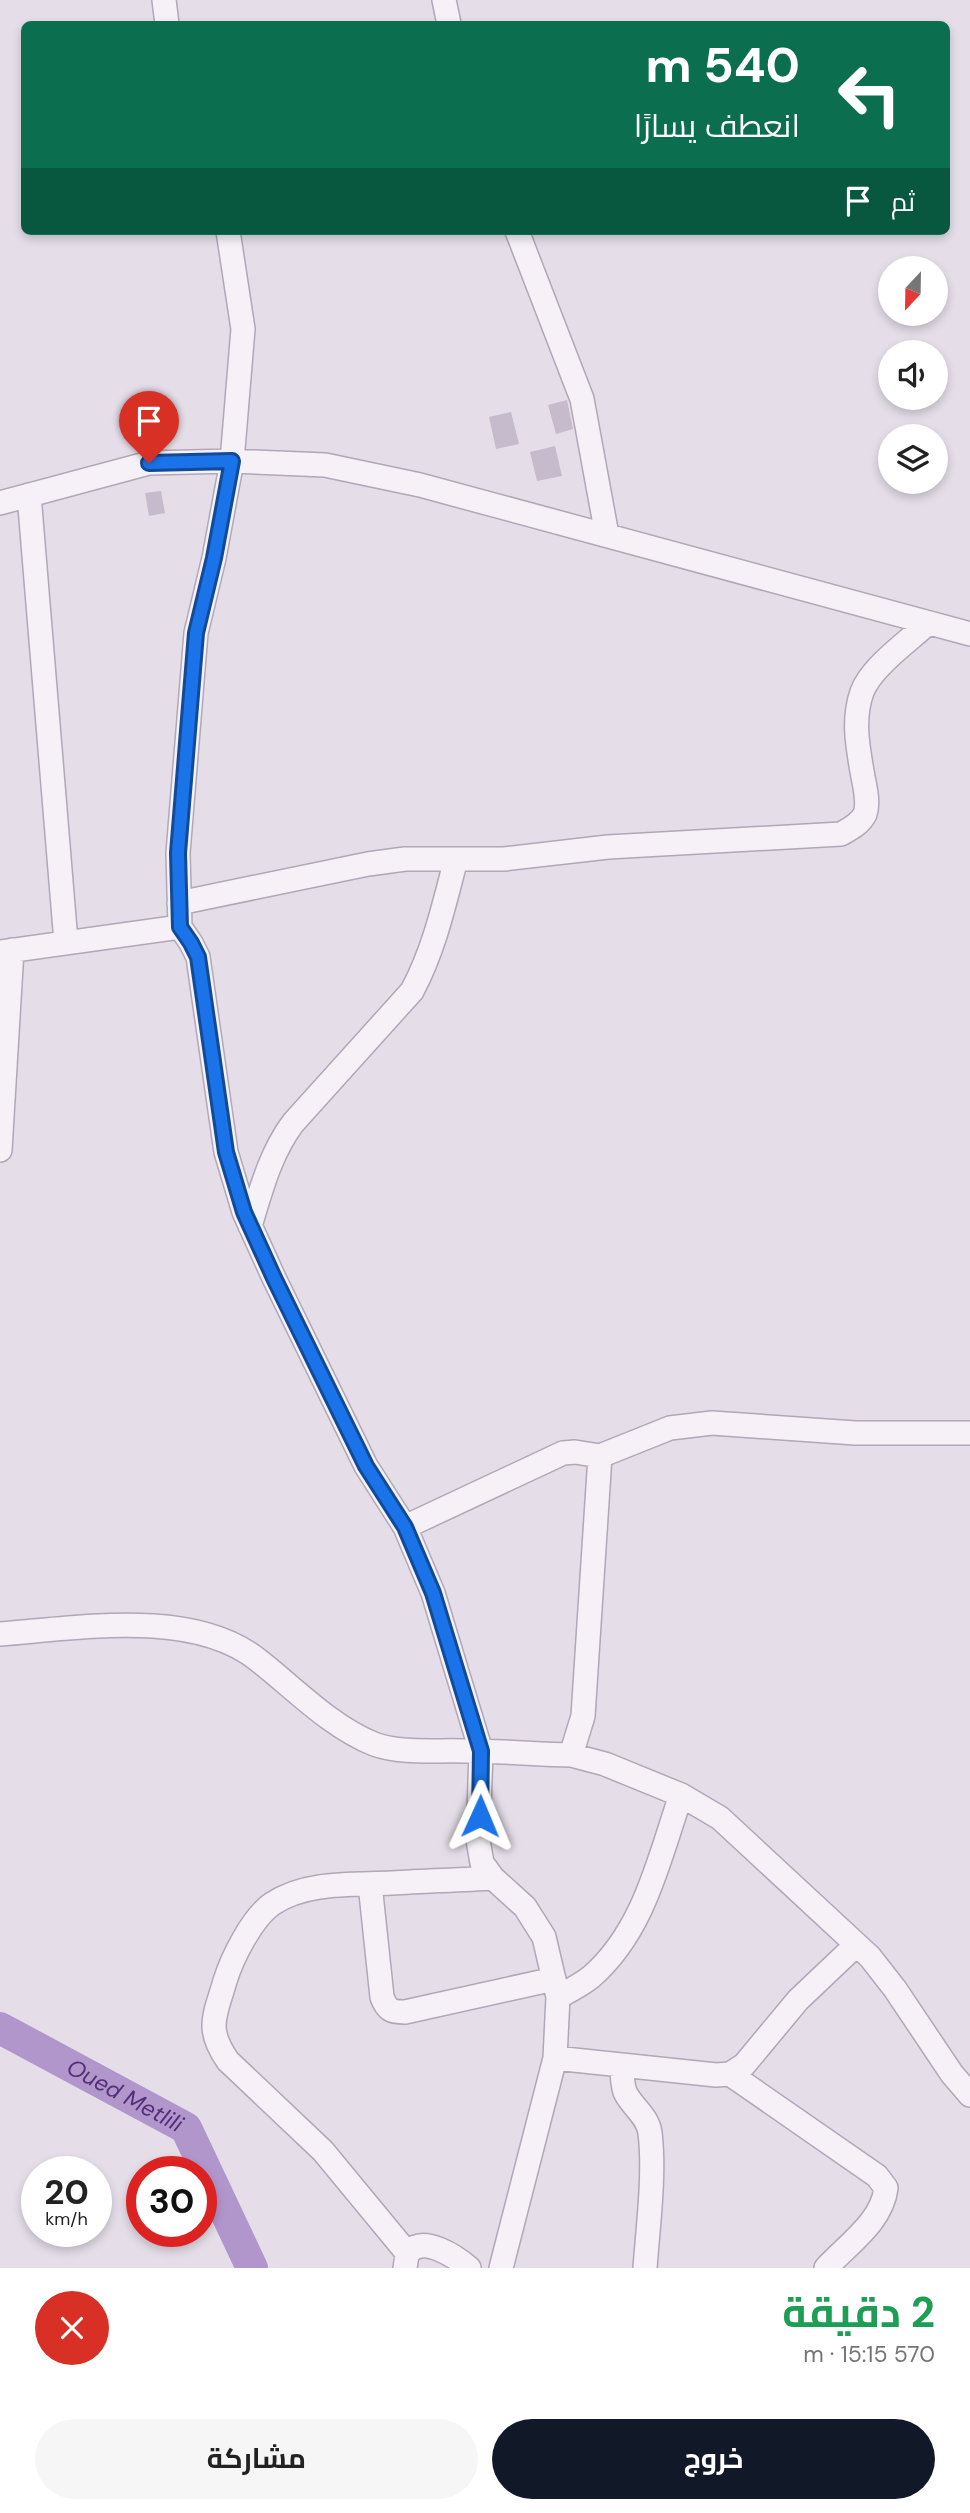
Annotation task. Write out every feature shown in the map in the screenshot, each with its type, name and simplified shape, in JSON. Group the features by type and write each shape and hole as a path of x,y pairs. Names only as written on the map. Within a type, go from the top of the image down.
{"street":[{"path":"164,0 167,21"},
{"path":"444,0 448,21"},
{"path":"229,235 243,330 232,461 214,558 196,633 178,853 180,927 198,957 226,1152 250,1226 366,1466 405,1527 433,1593 481,1751 478,1840 482,1863 525,1907 544,1937 556,1988 555,2057 501,2268"},
{"path":"519,235 582,399 607,536"},
{"path":"0,503 149,463 232,461 325,465 420,485 970,634"},
{"path":"29,495 66,942"},
{"path":"179,902 405,859 504,859 608,846 841,834 856,825 865,812 866,794 856,736 857,710 863,689 877,670 928,623"},
{"path":"250,1226 280,1140 412,991 424,969 437,933 456,859"},
{"path":"0,1150 6,951 180,927"},
{"path":"405,1527 564,1453 600,1456 670,1428 712,1423 855,1433 970,1433"},
{"path":"570,1755 583,1716 600,1456"},
{"path":"0,1634 155,1625 191,1629 219,1637 257,1658 297,1694 355,1734 376,1745 404,1750 570,1755 605,1763 681,1796 720,1818 870,1957 895,1989 952,2074 970,2095"},
{"path":"370,1884 382,1997 386,2008 392,2012 556,1988 589,1978 616,1951 639,1916 681,1796"},
{"path":"469,2268 431,2246 417,2247 406,2261 323,2151 228,2061 216,2045 212,2026 228,1971 249,1931 271,1905 299,1891 334,1885 494,1878"},
{"path":"555,2057 622,2066 730,2074 744,2065 797,2000 856,1945"},
{"path":"622,2066 622,2081 626,2094 647,2122 650,2132 650,2195 645,2268"},
{"path":"730,2074 877,2176 886,2188 877,2215 826,2268"}],"building":[{"path":"567,400 573,429 556,434 548,405"},
{"path":"511,412 519,444 496,449 489,417"},
{"path":"555,446 562,476 537,481 530,452"},
{"path":"161,491 165,513 149,516 145,493"}],"waterway":[{"name":"Oued Metlili","path":"0,2028 186,2128 252,2268"}],"route":[{"path":"149,463 232,461 214,558 196,633 178,853 180,927 198,957 226,1152 244,1212 274,1278 366,1466 405,1527 433,1593 481,1751 480,1816"}]}
